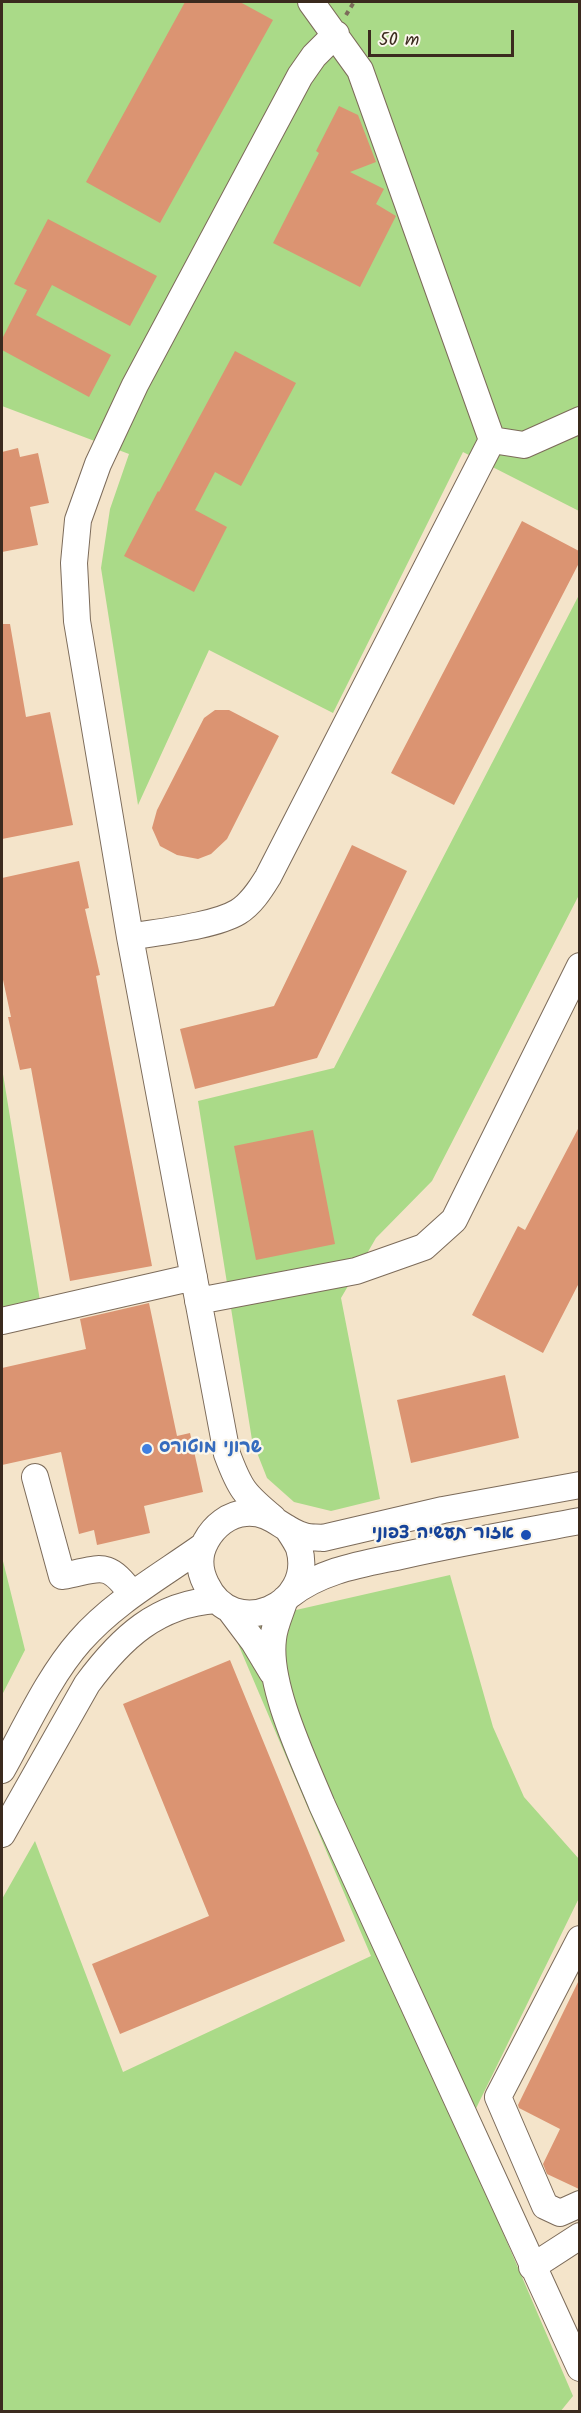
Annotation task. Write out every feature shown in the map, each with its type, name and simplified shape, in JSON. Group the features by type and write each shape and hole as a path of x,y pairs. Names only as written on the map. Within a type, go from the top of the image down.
{"street":[{"path":"130,937 224,919 240,911 256,896 268,878 492,440 360,70 312,2"},
{"path":"336,34 314,56 300,76 146,364 98,464 78,520 74,562 77,621 130,937 227,1454 236,1479 246,1496 280,1523 299,1548 300,1565 297,1583 287,1597 273,1637 272,1661 277,1680 298,1746 322,1805 579,2368"},
{"path":"492,440 524,445 579,420"},
{"path":"2,1321 196,1289 356,1271 423,1247 454,1220 579,966"},
{"path":"227,1454 226,1496 222,1512 207,1538 200,1563 201,1573 211,1595 223,1605 254,1642 277,1680"},
{"path":"35,1477 62,1576 104,1568 119,1576 132,1594"},
{"path":"2,1770 61,1666 80,1641 132,1594 207,1538 229,1517 243,1513 256,1513 304,1536 323,1538 443,1510 579,1485"},
{"path":"2,1834 87,1684 104,1661 151,1620 170,1609 196,1602 223,1605 248,1614 258,1613 275,1608 306,1582 333,1571 450,1545 579,1521"},
{"path":"579,1939 498,2097 545,2206 560,2213 579,2204"},
{"path":"532,2267 579,2236"}],"green space":[{"path":"2,2 579,2 579,511 463,452 333,713 209,650 138,805 101,568 110,509 129,454 2,406"},
{"path":"579,595 579,895 432,1181 376,1238 341,1298 380,1499 331,1511 294,1502 267,1478 252,1440 198,1101 334,1068"},
{"path":"2,1068 40,1301 2,1310"},
{"path":"2,1557 25,1650 2,1695"},
{"path":"450,1575 493,1727 524,1797 579,1859 579,1898 462,2137 573,2396 560,2412 2,2412 2,1899 35,1841 123,2072 371,1956 230,1625"}],"building":[{"path":"185,2 240,2 273,20 160,223 86,182"},
{"path":"339,106 358,115 376,162 350,172 384,189 376,204 396,216 360,287 273,243 319,153 316,151"},
{"path":"48,219 157,276 130,326 52,285 36,315 111,355 89,397 2,350 2,339 27,290 14,284"},
{"path":"235,351 296,383 241,486 215,472 195,510 227,527 194,592 124,556"},
{"path":"18,448 20,457 38,453 49,503 30,507 38,545 2,552 2,452"},
{"path":"522,521 579,551 579,563 454,805 391,773"},
{"path":"2,624 10,624 26,717 50,712 73,825 2,839"},
{"path":"215,710 229,710 279,736 227,839 211,854 198,859 177,855 160,846 152,828 157,810 204,718"},
{"path":"352,845 407,871 317,1058 195,1089 180,1029 274,1006"},
{"path":"79,861 89,908 85,909 100,975 96,976 152,1266 70,1281 31,1068 20,1070 8,1017 11,1017 2,975 2,878"},
{"path":"579,1127 579,1283 543,1353 472,1315 518,1226 525,1230"},
{"path":"313,1130 335,1244 256,1260 234,1146"},
{"path":"149,1303 177,1436 190,1433 203,1492 144,1506 150,1533 97,1545 94,1530 79,1534 61,1452 2,1465 2,1368 86,1349 80,1319"},
{"path":"505,1375 519,1438 411,1463 397,1400"},
{"path":"230,1660 345,1941 120,2034 92,1964 209,1916 123,1704"},
{"path":"579,1980 579,2189 547,2174 543,2164 560,2129 519,2108 518,2105"}],"place":[{"name":"שרוני מוטורס","path":"147,1449"},
{"name":"אזור תעשיה צפוני","path":"526,1535"}]}
